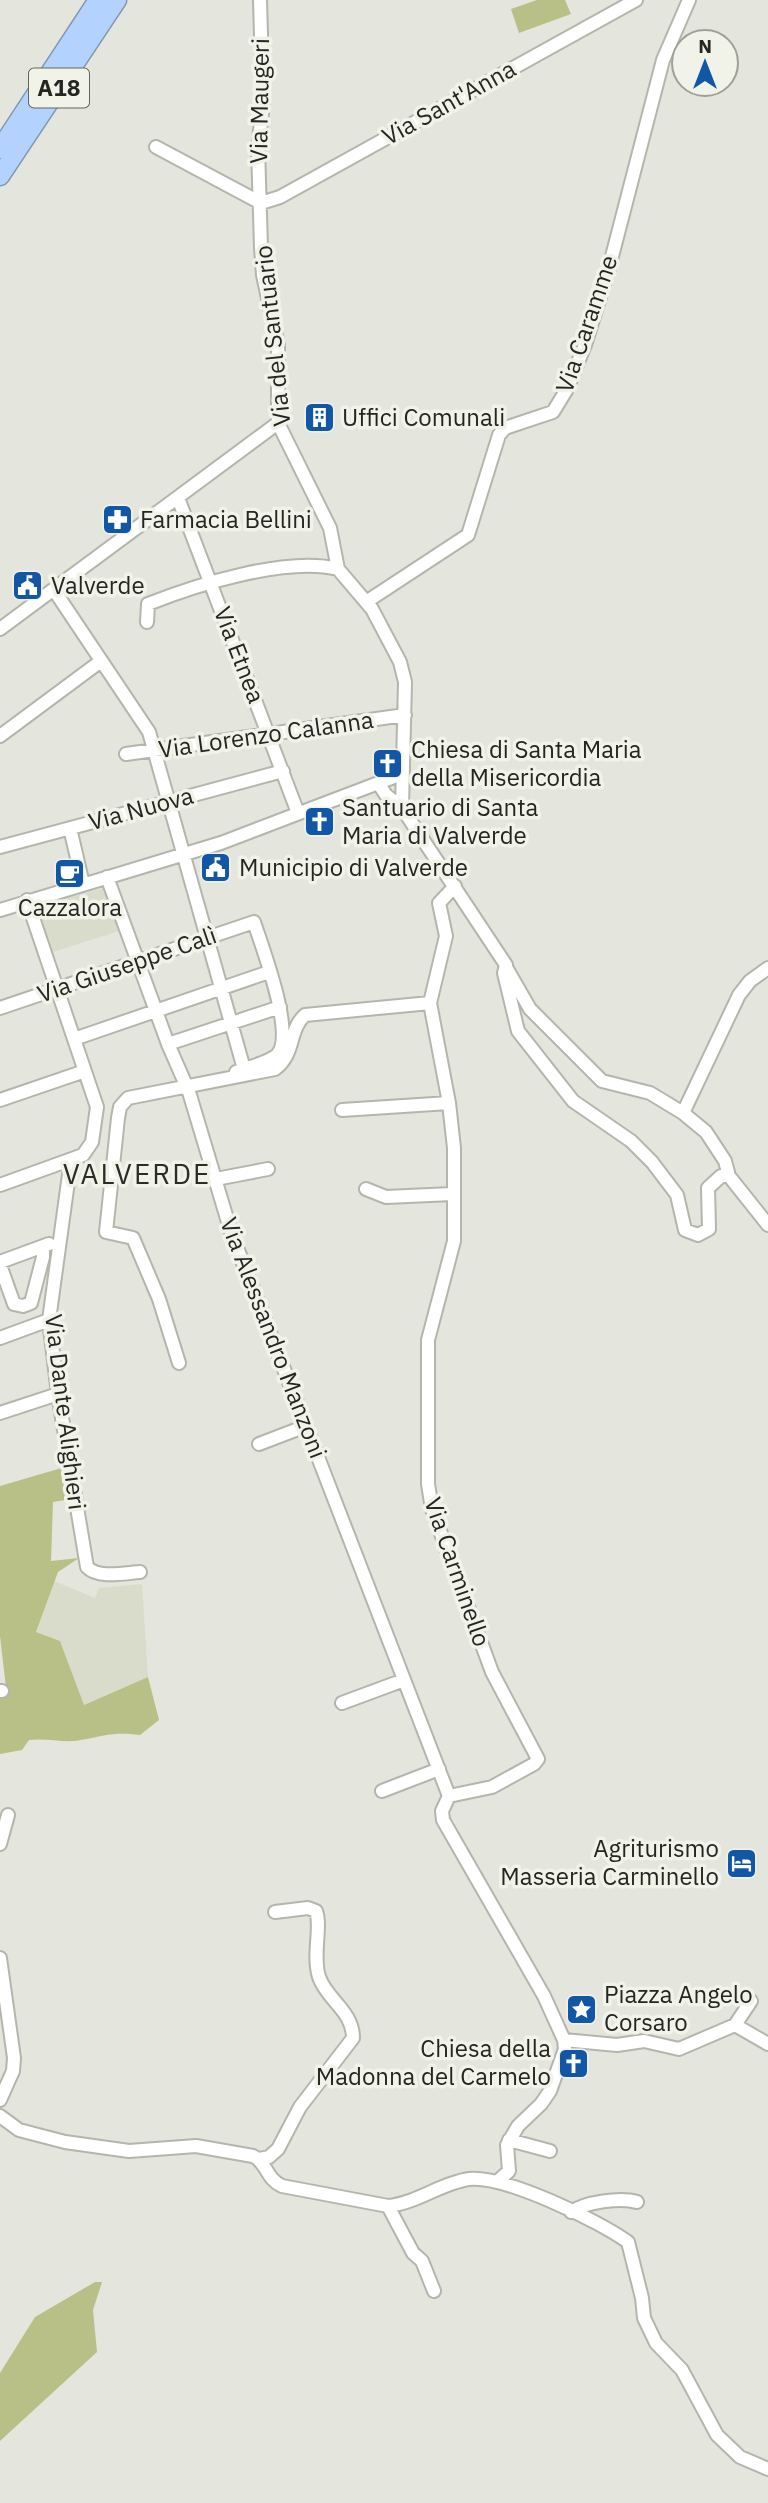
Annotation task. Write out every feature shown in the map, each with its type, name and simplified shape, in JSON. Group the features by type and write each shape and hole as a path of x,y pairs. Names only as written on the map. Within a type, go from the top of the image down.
{"highway":[{"name":"A18","path":"0,149 98,0"},
{"name":"A18","path":"0,176 117,0"}],"street":[{"name":"Via Maugeri","path":"260,0 263,104 258,148 261,202"},
{"name":"Via Sant'Anna","path":"261,202 280,197 636,0"},
{"name":"Via Caramme","path":"366,601 468,535 499,435 511,425 542,418 559,404 585,345 609,268 663,60 688,0"},
{"path":"156,147 255,202 261,202"},
{"name":"Via del Santuario","path":"261,202 264,275 278,345 278,423 330,528 338,569"},
{"path":"0,629 275,429 278,423"},
{"name":"Via Etnea","path":"178,498 298,813"},
{"path":"146,622 148,604 211,583 252,572 306,567 338,569 366,601 400,662 405,682 402,808"},
{"path":"54,590 149,732 244,1069"},
{"path":"4,733 101,661"},
{"name":"Via Lorenzo Calanna","path":"126,754 405,715"},
{"name":"Via Nuova","path":"0,847 283,771"},
{"path":"0,910 250,833 402,774"},
{"path":"378,783 386,795 402,808 455,886 506,965 530,1009 602,1080 650,1093 683,1113 706,1132 725,1161 729,1176 768,1225"},
{"path":"70,828 83,884"},
{"name":"Via Alessandro Manzoni","path":"107,877 186,1086 231,1231 449,1796"},
{"name":"Via Carminello","path":"449,1796 499,1784 538,1759 492,1672 432,1509 428,1484 428,1340 454,1241 454,1148 449,1103 430,1003 446,936 439,903 455,886"},
{"path":"0,1185 71,1160 88,1150 92,1142 97,1107 27,900"},
{"name":"Via Giuseppe Calì","path":"0,1008 254,922 269,972"},
{"path":"506,965 504,973 518,1031 573,1101 631,1141 652,1162 677,1195 682,1224 691,1235 704,1234 709,1229 708,1188 716,1178 729,1176"},
{"path":"683,1113 739,995 750,981 768,968"},
{"path":"74,1039 269,972 280,1007 282,1047 275,1056 217,1082"},
{"path":"179,1363 159,1300 133,1238 106,1232 120,1107 128,1098 275,1069 289,1056 297,1028 305,1015 430,1003"},
{"path":"168,1044 280,1007"},
{"path":"0,1101 85,1071"},
{"path":"342,1111 449,1103"},
{"name":"Via Dante Alighieri","path":"71,1160 50,1320 58,1394 87,1567 91,1572 101,1574 140,1572"},
{"path":"216,1179 268,1169"},
{"path":"366,1189 386,1197 452,1194"},
{"path":"43,1247 32,1303 23,1306 15,1304 0,1263 59,1241"},
{"path":"0,1338 50,1320"},
{"path":"0,1413 58,1394"},
{"path":"259,1444 306,1426"},
{"path":"342,1703 404,1680"},
{"path":"382,1791 439,1769"},
{"path":"449,1796 442,1811 443,1820 519,1951 564,2040 562,2059 546,2098 517,2126 506,2152 509,2171 498,2181"},
{"path":"0,1844 8,1815"},
{"path":"0,2116 19,2130 42,2137 129,2151 196,2146 259,2159 270,2157 278,2149 300,2106 354,2039 345,2011 320,1980 315,1946 316,1911 308,1908 275,1912"},
{"path":"0,1958 14,2058 13,2071 0,2100"},
{"path":"564,2040 617,2045 645,2041 678,2049 735,2025 751,2001"},
{"path":"735,2025 768,2044"},
{"path":"509,2140 550,2151"},
{"path":"259,2159 271,2181 282,2186 388,2206 405,2204 467,2180 498,2181 571,2212 628,2242 642,2298 644,2318 656,2343 676,2361 687,2376 717,2435 740,2457 768,2469"},
{"path":"571,2212 586,2204 626,2199 637,2202"},
{"path":"388,2206 413,2253 422,2261 434,2291"}],"shaded area":[{"path":"104,888 119,931 50,953 34,908"},
{"path":"54,1581 95,1598 99,1588 142,1584 148,1677 84,1705 60,1641 36,1632"}],"green space":[{"path":"537,0 565,0 571,14 519,33 511,9"},
{"path":"65,1467 71,1499 53,1502 51,1561 79,1558 58,1572 36,1632 60,1641 84,1705 148,1677 159,1720 140,1735 113,1734 74,1741 29,1740 22,1750 0,1754 0,1698 7,1696 0,1636 0,1486"},
{"path":"95,2282 102,2282 93,2310 97,2352 0,2441 0,2373 35,2317"}],"place":[{"name":"Uffici Comunali","path":"319,418"},
{"name":"Farmacia Bellini","path":"117,520"},
{"name":"Valverde","path":"28,586"},
{"name":"Chiesa di Santa Maria della Misericordia","path":"388,764"},
{"name":"Santuario di Santa Maria di Valverde","path":"319,822"},
{"name":"Municipio di Valverde","path":"216,868"},
{"name":"Cazzalora","path":"70,874"},
{"name":"Agriturismo Masseria Carminello","path":"742,1863"},
{"name":"Piazza Angelo Corsaro","path":"581,2009"},
{"name":"Chiesa della Madonna del Carmelo","path":"574,2063"}],"district":[{"name":"VALVERDE","path":"137,1174"}]}
